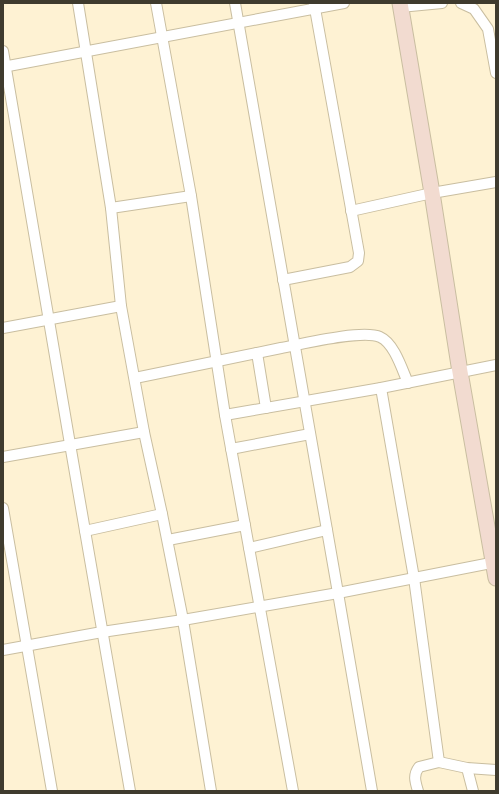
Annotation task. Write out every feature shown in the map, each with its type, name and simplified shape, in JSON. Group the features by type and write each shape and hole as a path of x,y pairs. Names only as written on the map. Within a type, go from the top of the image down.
{"street":[{"path":"78,3 111,208 121,306 144,432 168,540 183,620 211,791"},
{"path":"156,3 191,196 225,415 293,791"},
{"path":"235,3 372,791"},
{"path":"4,66 238,23 314,6 344,3"},
{"path":"437,3 400,5 432,193 460,372 495,562 496,578"},
{"path":"461,3 474,9 492,28 496,73"},
{"path":"283,280 350,267 358,261 359,253 314,6"},
{"path":"3,51 4,66 130,791"},
{"path":"351,211 432,193 496,182"},
{"path":"111,208 191,196"},
{"path":"3,328 121,306"},
{"path":"135,378 217,360 339,337 363,335 379,336 391,345 408,383"},
{"path":"257,353 266,408"},
{"path":"225,415 496,366"},
{"path":"381,388 414,578 439,762"},
{"path":"3,457 144,432"},
{"path":"231,449 310,434"},
{"path":"3,508 52,791"},
{"path":"85,531 162,514"},
{"path":"168,540 246,525"},
{"path":"249,548 327,530"},
{"path":"3,650 338,593 495,562"},
{"path":"418,791 415,780 415,772 419,766 439,762 467,768 496,770"},
{"path":"467,768 473,791"}]}
